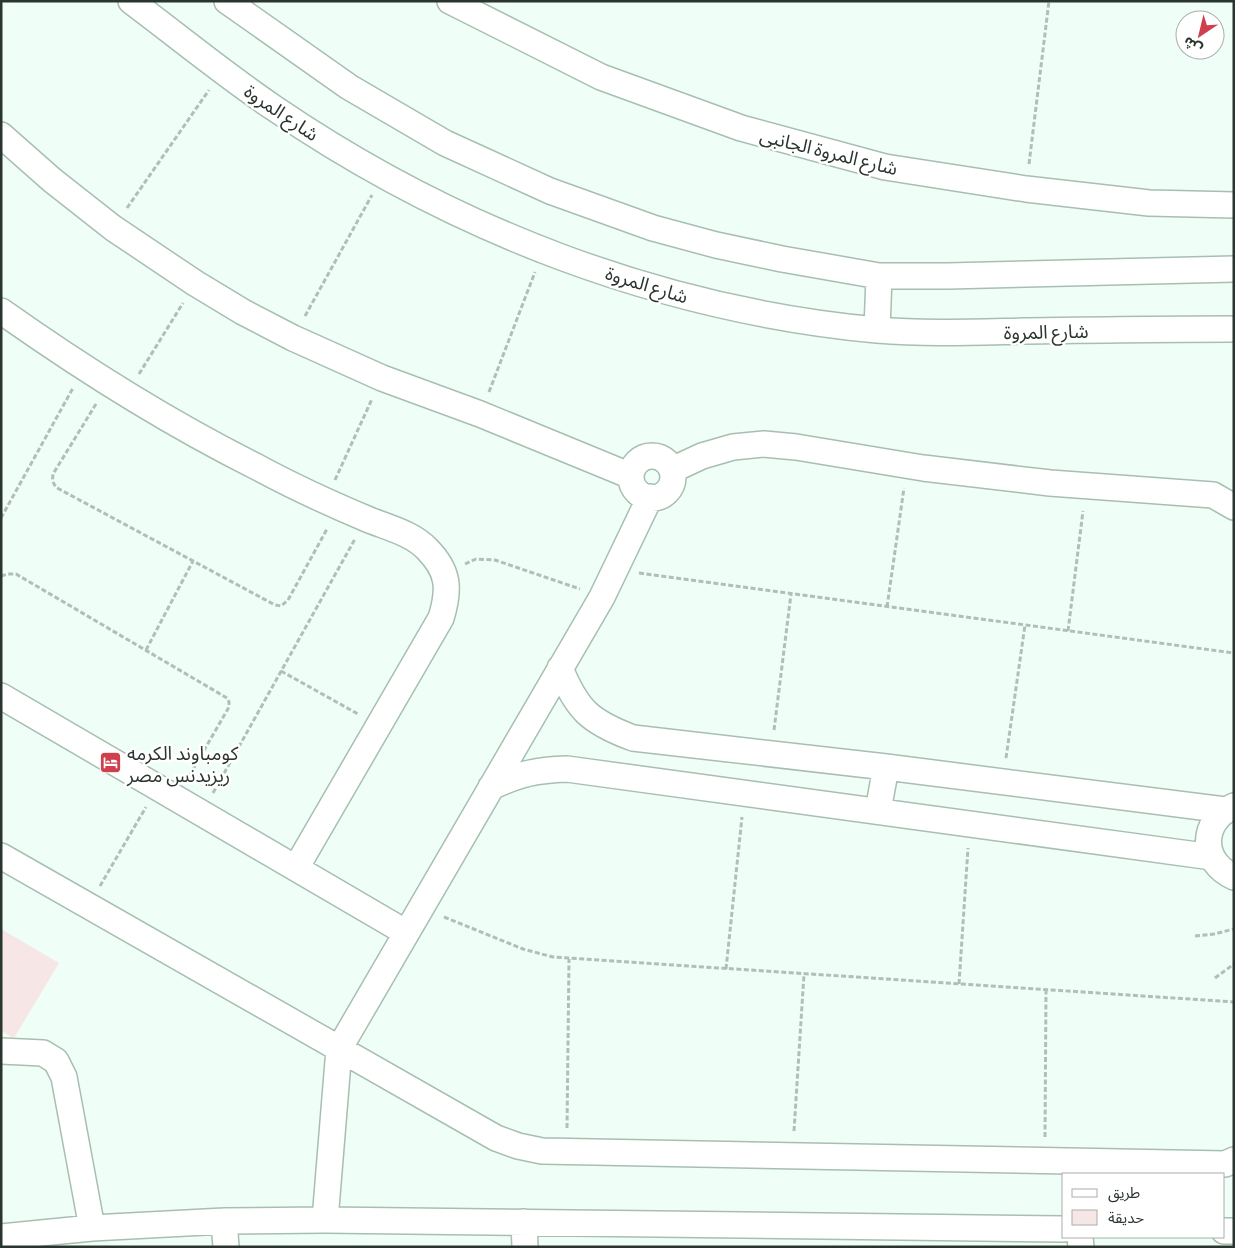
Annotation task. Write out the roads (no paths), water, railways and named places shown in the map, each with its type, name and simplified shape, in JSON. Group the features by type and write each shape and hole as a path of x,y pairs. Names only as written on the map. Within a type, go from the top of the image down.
{"street":[{"name":"شارع المروة","path":"131,1 222,71 313,133 383,175 462,215 544,251 673,294 774,317 877,330 935,333 1234,328"},
{"path":"227,1 349,87 445,143 550,191 653,228 716,245 879,276 1234,269"},
{"name":"شارع المروة الجانبى","path":"463,5 601,77 741,128 885,167 1026,189 1149,203 1234,205"},
{"path":"1,135 52,180 113,228 195,283 293,338 382,378 480,414 631,476"},
{"path":"877,330 879,276"},
{"path":"1,311 84,368 224,450 333,504 410,536 426,547 439,562 446,580 446,599 441,618 296,868"},
{"path":"672,470 702,456 733,447 764,444 1050,483 1213,495 1234,508"},
{"path":"653,456 661,458 672,470 670,486 665,493 658,496 650,497 640,494 633,486 632,468 644,457 653,456"},
{"path":"325,1220 339,1049 602,597 650,497"},
{"path":"560,668 570,692 586,713 608,729 633,738 1229,808"},
{"path":"1,696 406,932"},
{"path":"878,811 886,767"},
{"path":"491,787 515,776 541,770 567,769 1212,857"},
{"path":"1229,808 1211,826 1208,847 1221,870 1234,877"},
{"path":"1,856 496,1138 518,1146 542,1151 1225,1164 1234,1160"},
{"path":"1,1050 43,1053 56,1061 64,1077 92,1228"},
{"path":"1,1237 92,1228 224,1221 325,1220 524,1222 839,1236 1062,1229"},
{"path":"224,1221 226,1247"},
{"path":"524,1222 525,1247"}],"place":[{"name":"كومباوند الكرمه ريزيدنس مصر","path":"111,763"}]}
